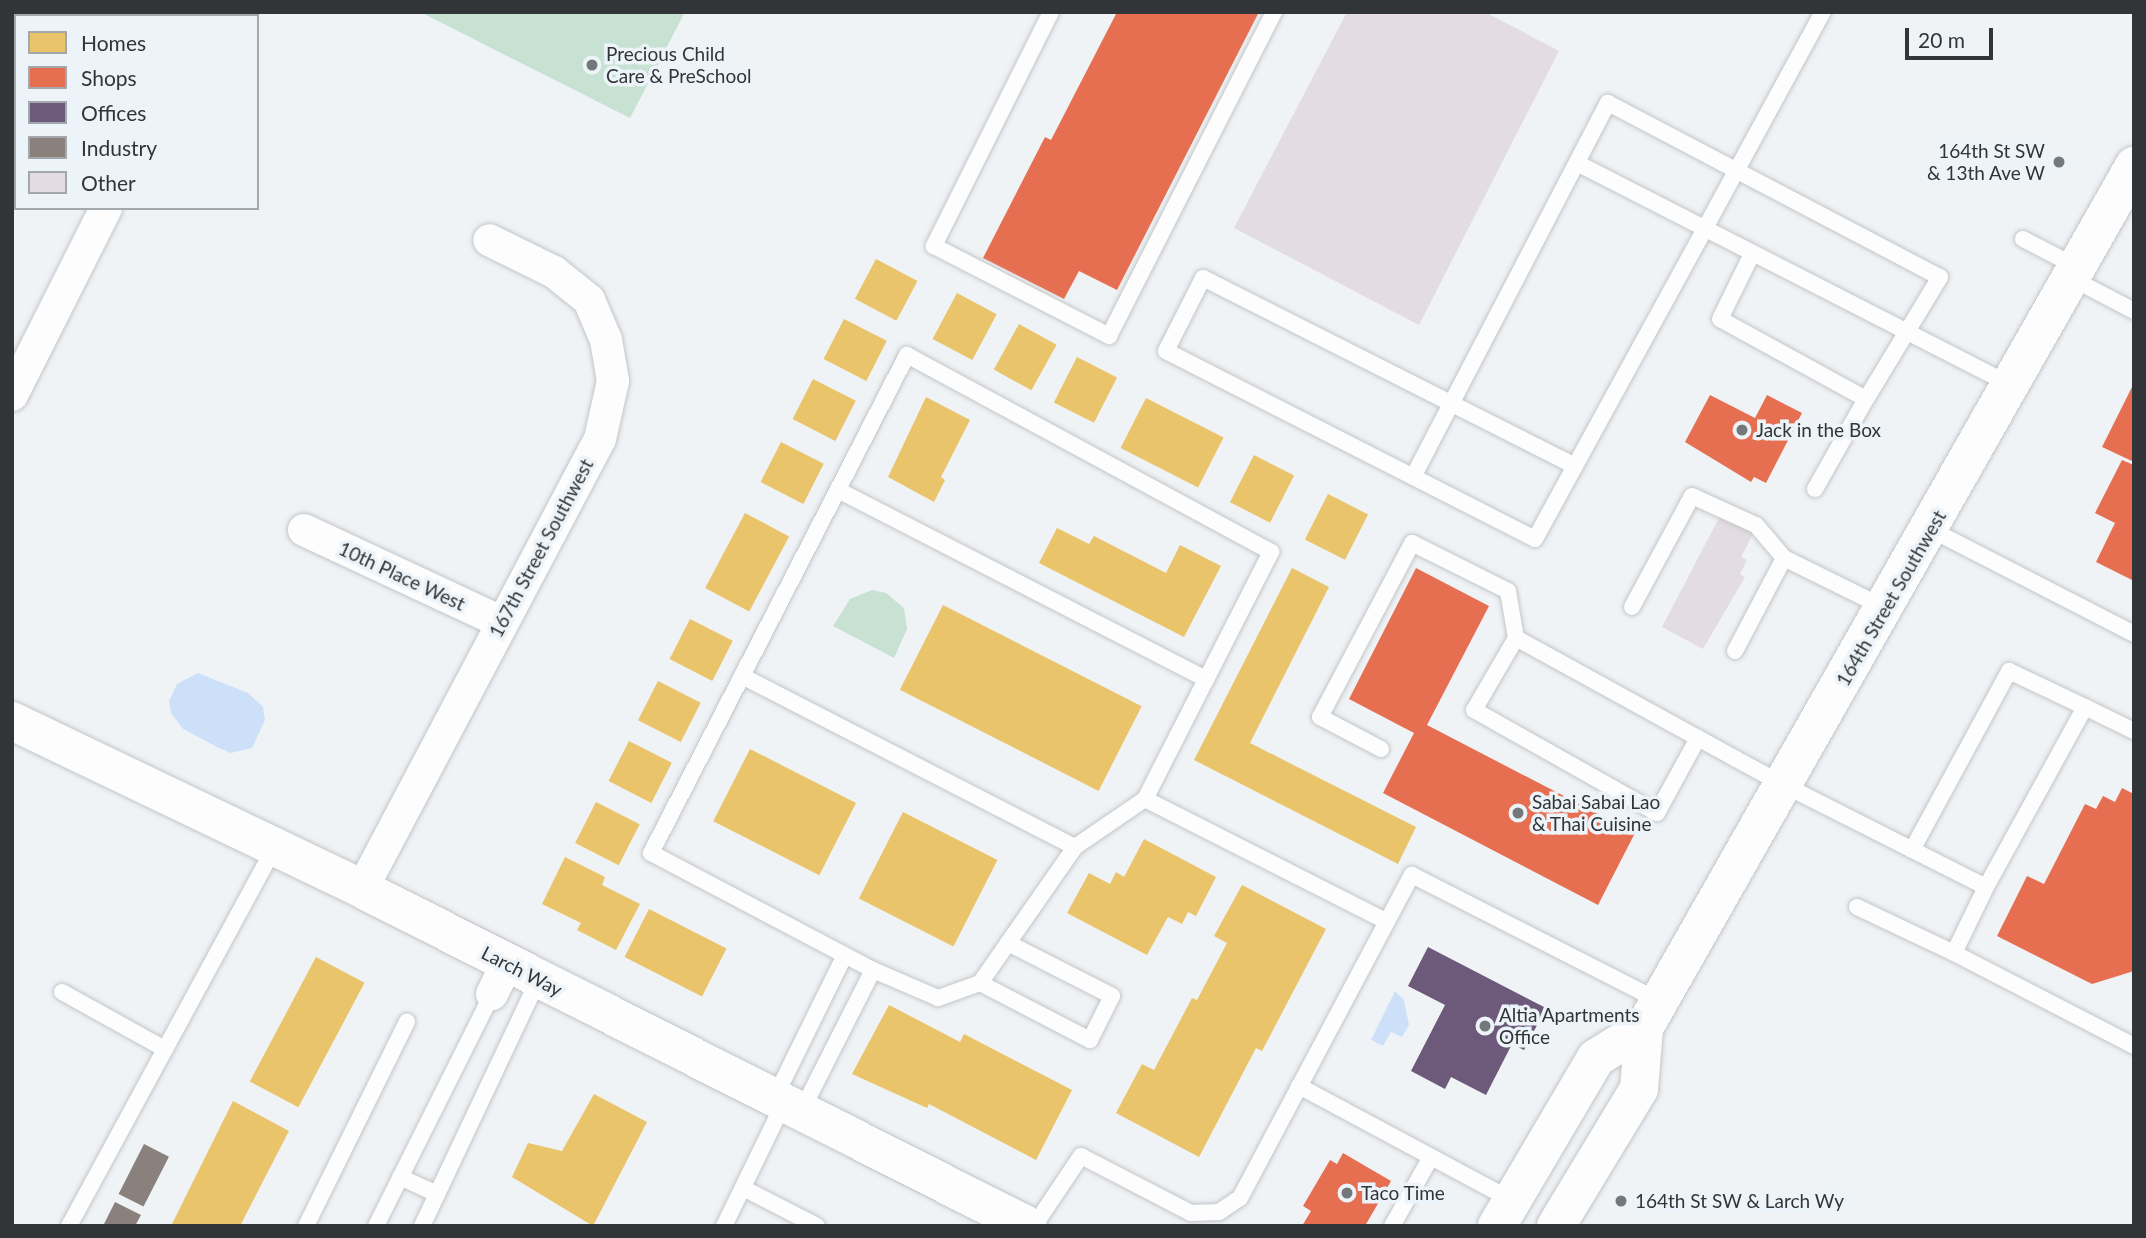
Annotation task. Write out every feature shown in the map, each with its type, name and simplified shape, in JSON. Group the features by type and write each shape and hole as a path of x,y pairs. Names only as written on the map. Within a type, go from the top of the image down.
{"main road":[{"name":"164th Street Southwest","path":"1556,1226 1639,1089 1651,1014 1930,529 2134,166"},
{"name":"Larch Way","path":"12,722 362,889 513,979 787,1104 1028,1226"},
{"name":"164th Street Southwest","path":"1505,1213 1596,1058 1651,1014"}],"street":[{"path":"12,395 105,210"},
{"name":"167th Street Southwest","path":"362,889 600,439 613,381 606,340 589,300 554,272 489,240"},
{"name":"10th Place West","path":"303,530 501,622"}],"lane":[{"path":"1051,12 934,246 1109,336 1274,12"},
{"path":"1575,466 1203,278 1166,351 1535,539 1575,466 1704,230 1737,170 1823,12"},
{"path":"1413,477 1608,103 1940,277 1815,489"},
{"path":"1577,163 2011,385"},
{"path":"2023,239 2134,311"},
{"path":"1752,254 1720,319 1866,399"},
{"path":"907,355 1271,552 1145,799 1075,847 980,983 938,998 845,956 651,853 742,677 907,355"},
{"path":"838,490 1206,679"},
{"path":"1632,607 1692,496 1756,525 1784,558 1885,608"},
{"path":"1930,529 2134,634"},
{"path":"1381,749 1320,717 1412,543 1508,591 1516,638 1474,710 1657,813 1698,738"},
{"path":"1735,651 1784,558"},
{"path":"1516,638 1784,785 1986,887"},
{"path":"1912,850 2009,671 2134,731"},
{"path":"742,677 1075,847"},
{"path":"1954,953 1986,887 2085,707"},
{"path":"1145,799 1385,921"},
{"path":"69,1226 275,847"},
{"path":"1034,1226 1081,1156 1191,1213 1219,1212 1240,1198 1385,921 1412,875 1651,1014"},
{"path":"1857,907 1954,953 2134,1046"},
{"path":"980,983 1090,1040 1112,996 1008,943"},
{"path":"787,1104 845,956"},
{"path":"724,1226 787,1104 873,970"},
{"path":"376,1226 400,1177 513,979"},
{"path":"422,1226 437,1194 513,979"},
{"path":"62,992 165,1049"},
{"path":"306,1226 407,1022"},
{"path":"1299,1086 1431,1157 1505,1213"},
{"path":"1392,1226 1431,1157"},
{"path":"400,1177 437,1194"},
{"path":"743,1188 817,1226"}],"green space":[{"name":"Precious Child Care & PreSchool","path":"420,12 685,12 630,118"},
{"path":"872,590 886,593 904,608 907,629 894,658 833,626 850,599"}],"water":[{"path":"198,673 248,693 263,707 265,720 252,748 231,753 219,748 183,729 171,713 169,701 177,684"},
{"path":"1395,991 1404,1000 1409,1025 1402,1037 1391,1032 1383,1046 1371,1040"}],"building: Homes":[{"path":"876,259 917,281 896,321 855,299"},
{"path":"957,293 997,314 972,360 933,339"},
{"path":"844,319 887,341 866,381 824,359"},
{"path":"1019,324 1057,345 1031,390 994,369"},
{"path":"1077,357 1117,377 1094,423 1054,402"},
{"path":"813,379 856,401 835,441 793,419"},
{"path":"926,397 970,420 941,477 945,480 934,502 888,477"},
{"path":"1146,398 1224,437 1198,487 1121,448"},
{"path":"781,442 824,464 803,504 761,482"},
{"path":"1254,455 1294,475 1270,523 1230,502"},
{"path":"1328,494 1368,514 1345,560 1305,539"},
{"path":"745,513 789,536 749,612 705,588"},
{"path":"1057,528 1089,544 1094,536 1166,573 1180,545 1221,566 1184,637 1039,563"},
{"path":"1292,568 1329,587 1250,743 1416,827 1398,864 1194,760"},
{"path":"943,605 1142,706 1099,791 900,690"},
{"path":"690,619 733,641 712,681 670,659"},
{"path":"658,681 701,703 681,742 638,720"},
{"path":"629,741 672,763 651,803 609,781"},
{"path":"750,749 856,803 819,875 713,821"},
{"path":"596,802 640,824 619,865 575,843"},
{"path":"903,812 997,860 953,947 859,898"},
{"path":"1144,839 1216,877 1196,916 1188,912 1182,924 1168,917 1147,955 1067,913 1089,873 1110,884 1116,872 1124,877"},
{"path":"565,857 605,877 602,885 640,904 616,950 577,930 581,923 542,904"},
{"path":"1242,885 1326,929 1262,1051 1256,1048 1199,1157 1116,1113 1142,1064 1154,1070 1192,998 1197,1000 1227,943 1214,936"},
{"path":"649,909 727,948 702,997 624,957"},
{"path":"316,957 365,983 298,1107 250,1081"},
{"path":"889,1005 960,1042 964,1034 1072,1090 1036,1160 929,1104 927,1108 852,1074"},
{"path":"594,1094 647,1122 593,1226 512,1177 528,1143 562,1151"},
{"path":"233,1101 289,1131 240,1226 171,1226"}],"building: Shops":[{"path":"1117,12 1259,12 1117,290 1079,271 1064,299 983,258 1045,137 1051,140"},
{"path":"2134,383 2134,462 2102,447"},
{"name":"Jack in the Box","path":"1710,395 1755,418 1767,395 1802,413 1766,483 1754,477 1751,482 1685,442"},
{"path":"2122,460 2134,465 2134,581 2096,562 2115,523 2095,513"},
{"path":"1416,568 1489,606 1427,725 1635,833 1598,905 1383,793 1414,733 1349,699"},
{"path":"2122,788 2134,794 2134,971 2092,984 1997,936 2027,876 2044,884 2085,804 2096,809 2103,796 2115,802"},
{"name":"Taco Time","path":"1343,1153 1391,1181 1365,1226 1302,1226 1311,1211 1303,1206 1330,1160 1337,1164"}],"building: Offices":[{"name":"Altia Apartments Office","path":"1428,947 1546,1008 1524,1050 1512,1044 1486,1095 1451,1077 1445,1089 1411,1071 1445,1005 1408,986"}],"building: Industry":[{"path":"144,1144 169,1157 144,1207 119,1194"},
{"path":"115,1202 141,1215 135,1226 103,1226"}],"building: Other":[{"path":"1347,12 1485,12 1559,51 1419,325 1234,228"},
{"path":"1721,514 1754,532 1741,557 1747,560 1740,574 1745,577 1703,649 1662,627"}],"place":[{"name":"Precious Child Care & PreSchool","path":"592,65"},
{"name":"164th St SW & 13th Ave W","path":"2059,162"},
{"name":"Jack in the Box","path":"1742,430"},
{"name":"Sabai Sabai Lao & Thai Cuisine","path":"1518,813"},
{"name":"Altia Apartments Office","path":"1485,1026"},
{"name":"Taco Time","path":"1347,1193"},
{"name":"164th St SW & Larch Wy","path":"1621,1201"}]}
